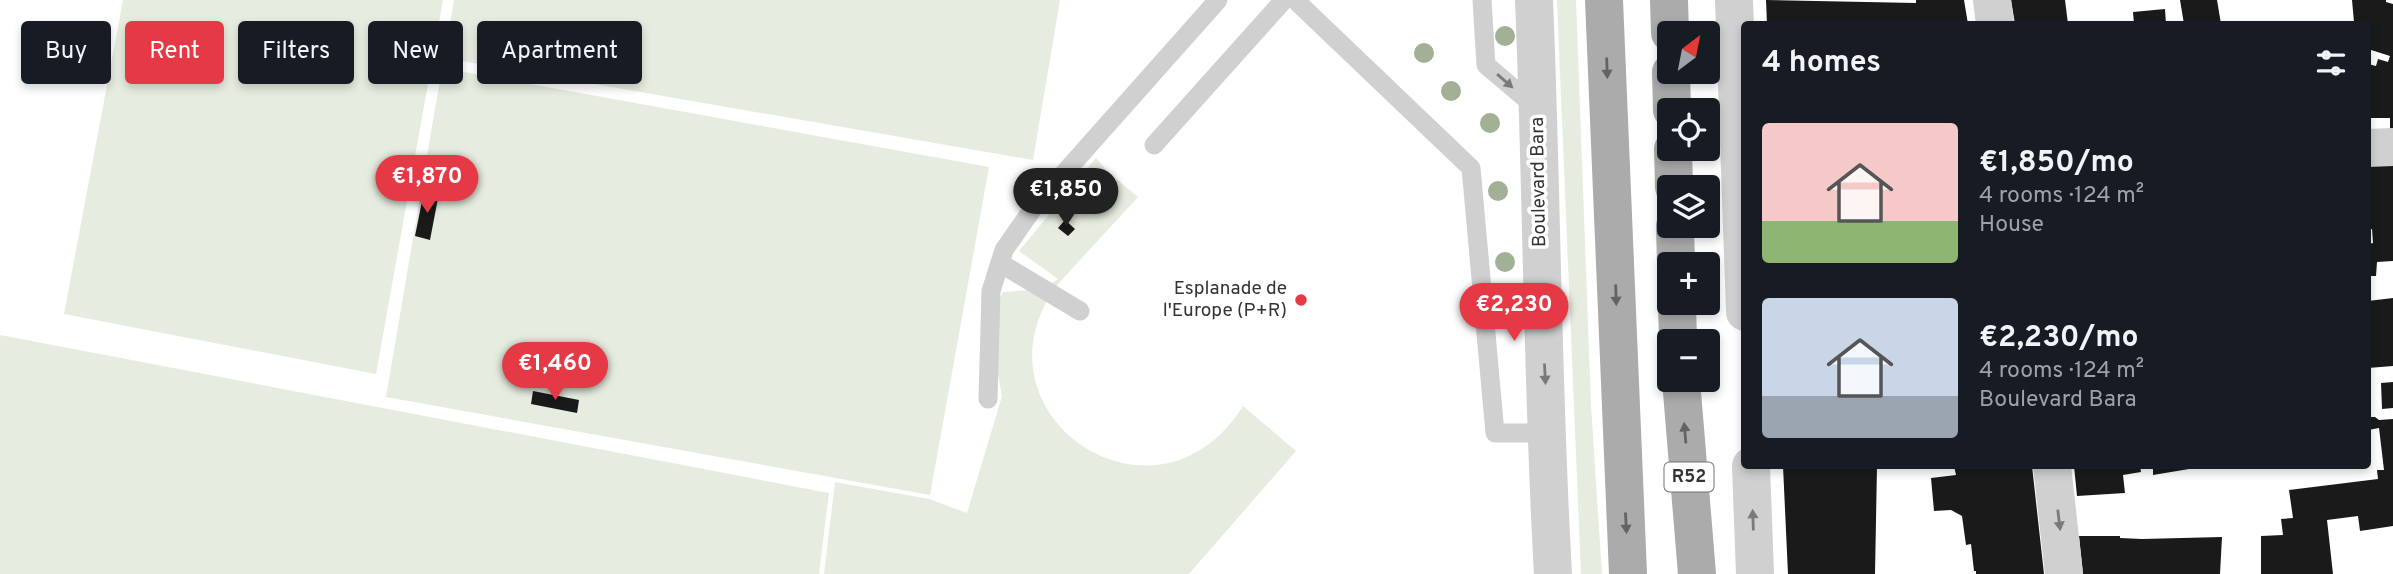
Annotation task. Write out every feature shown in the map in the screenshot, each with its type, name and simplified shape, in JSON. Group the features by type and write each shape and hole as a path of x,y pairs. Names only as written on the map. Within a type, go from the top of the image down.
{"main road":[{"path":"1604,0 1628,574"},
{"path":"1669,0 1670,21"},
{"name":"R52","path":"1682,392 1697,574"}],"street":[{"name":"Boulevard Bara","path":"1534,0 1541,302 1547,404 1545,433 1553,574"},
{"path":"1734,0 1741,152"},
{"path":"1992,0 1995,21"},
{"path":"2371,148 2393,147"},
{"path":"1751,469 1755,574"},
{"path":"2052,469 2064,574"}],"lane":[{"path":"988,399 991,291 1004,250 1034,207 1218,0"},
{"path":"1154,145 1284,0"},
{"path":"1294,0 1471,168 1495,433 1545,433"},
{"path":"1482,0 1486,65 1538,110"},
{"path":"1000,263 1080,311"}],"shaded area":[{"path":"123,0 443,0 439,21 368,21 368,84 428,84 376,374 64,314 107,84 111,84 111,64"},
{"path":"454,0 1060,0 1033,160 594,84 642,84 642,21 477,21 477,64 463,61 463,21 450,21"},
{"path":"1557,0 1576,0 1591,405 1602,574 1581,574"},
{"path":"463,72 477,74 477,84 530,84 989,167 930,495 386,397 439,84 463,84"},
{"path":"1096,158 1109,173 1138,197 1057,285 1035,333 1035,378 1052,417 1082,446 1121,463 1164,464 1206,446 1243,406 1296,451 1189,574 824,574 835,482 929,499 967,513 1002,396 995,359 993,311 1003,292 1044,289 1058,279 1019,251"},
{"path":"0,335 829,493 819,574 0,574"}],"building":[{"path":"1766,0 1916,3 1916,0 1964,0 1968,21 1767,21"},
{"path":"2011,0 2065,0 2068,21 2014,21"},
{"path":"2180,0 2217,0 2220,21 2184,21"},
{"path":"2352,0 2386,0 2393,4 2393,134 2390,134 2390,118 2371,118 2371,65 2376,66 2378,59 2388,62 2390,56 2371,50 2371,21 2354,21"},
{"path":"2165,9 2166,21 2134,21 2133,12"},
{"path":"2371,160 2393,160 2393,261 2377,262 2376,276 2371,276"},
{"path":"424,191 439,193 430,240 415,236"},
{"path":"1065,220 1075,229 1068,236 1058,228"},
{"path":"2393,298 2393,366 2371,368 2371,301"},
{"path":"2393,382 2393,408 2382,409 2381,383"},
{"path":"533,391 579,400 577,413 531,404"},
{"path":"2371,417 2379,420 2393,419 2393,526 2360,531 2358,516 2327,520 2333,574 2261,574 2261,536 2283,535 2281,519 2293,518 2289,490 2378,479 2377,470 2384,470 2379,428 2371,429"},
{"path":"1783,469 1877,469 1875,574 1788,574"},
{"path":"1955,469 2032,469 2044,574 1976,574 1971,544 1966,545 1962,516 1951,510 1934,511 1931,478 1956,475"},
{"path":"2074,469 2140,469 2141,472 2123,475 2125,493 2077,496"},
{"path":"2153,469 2189,469 2153,475"},
{"path":"2079,536 2142,539 2222,537 2220,574 2083,574"}],"place":[{"name":"Esplanade de l'Europe (P+R)","path":"1301,300"}]}
